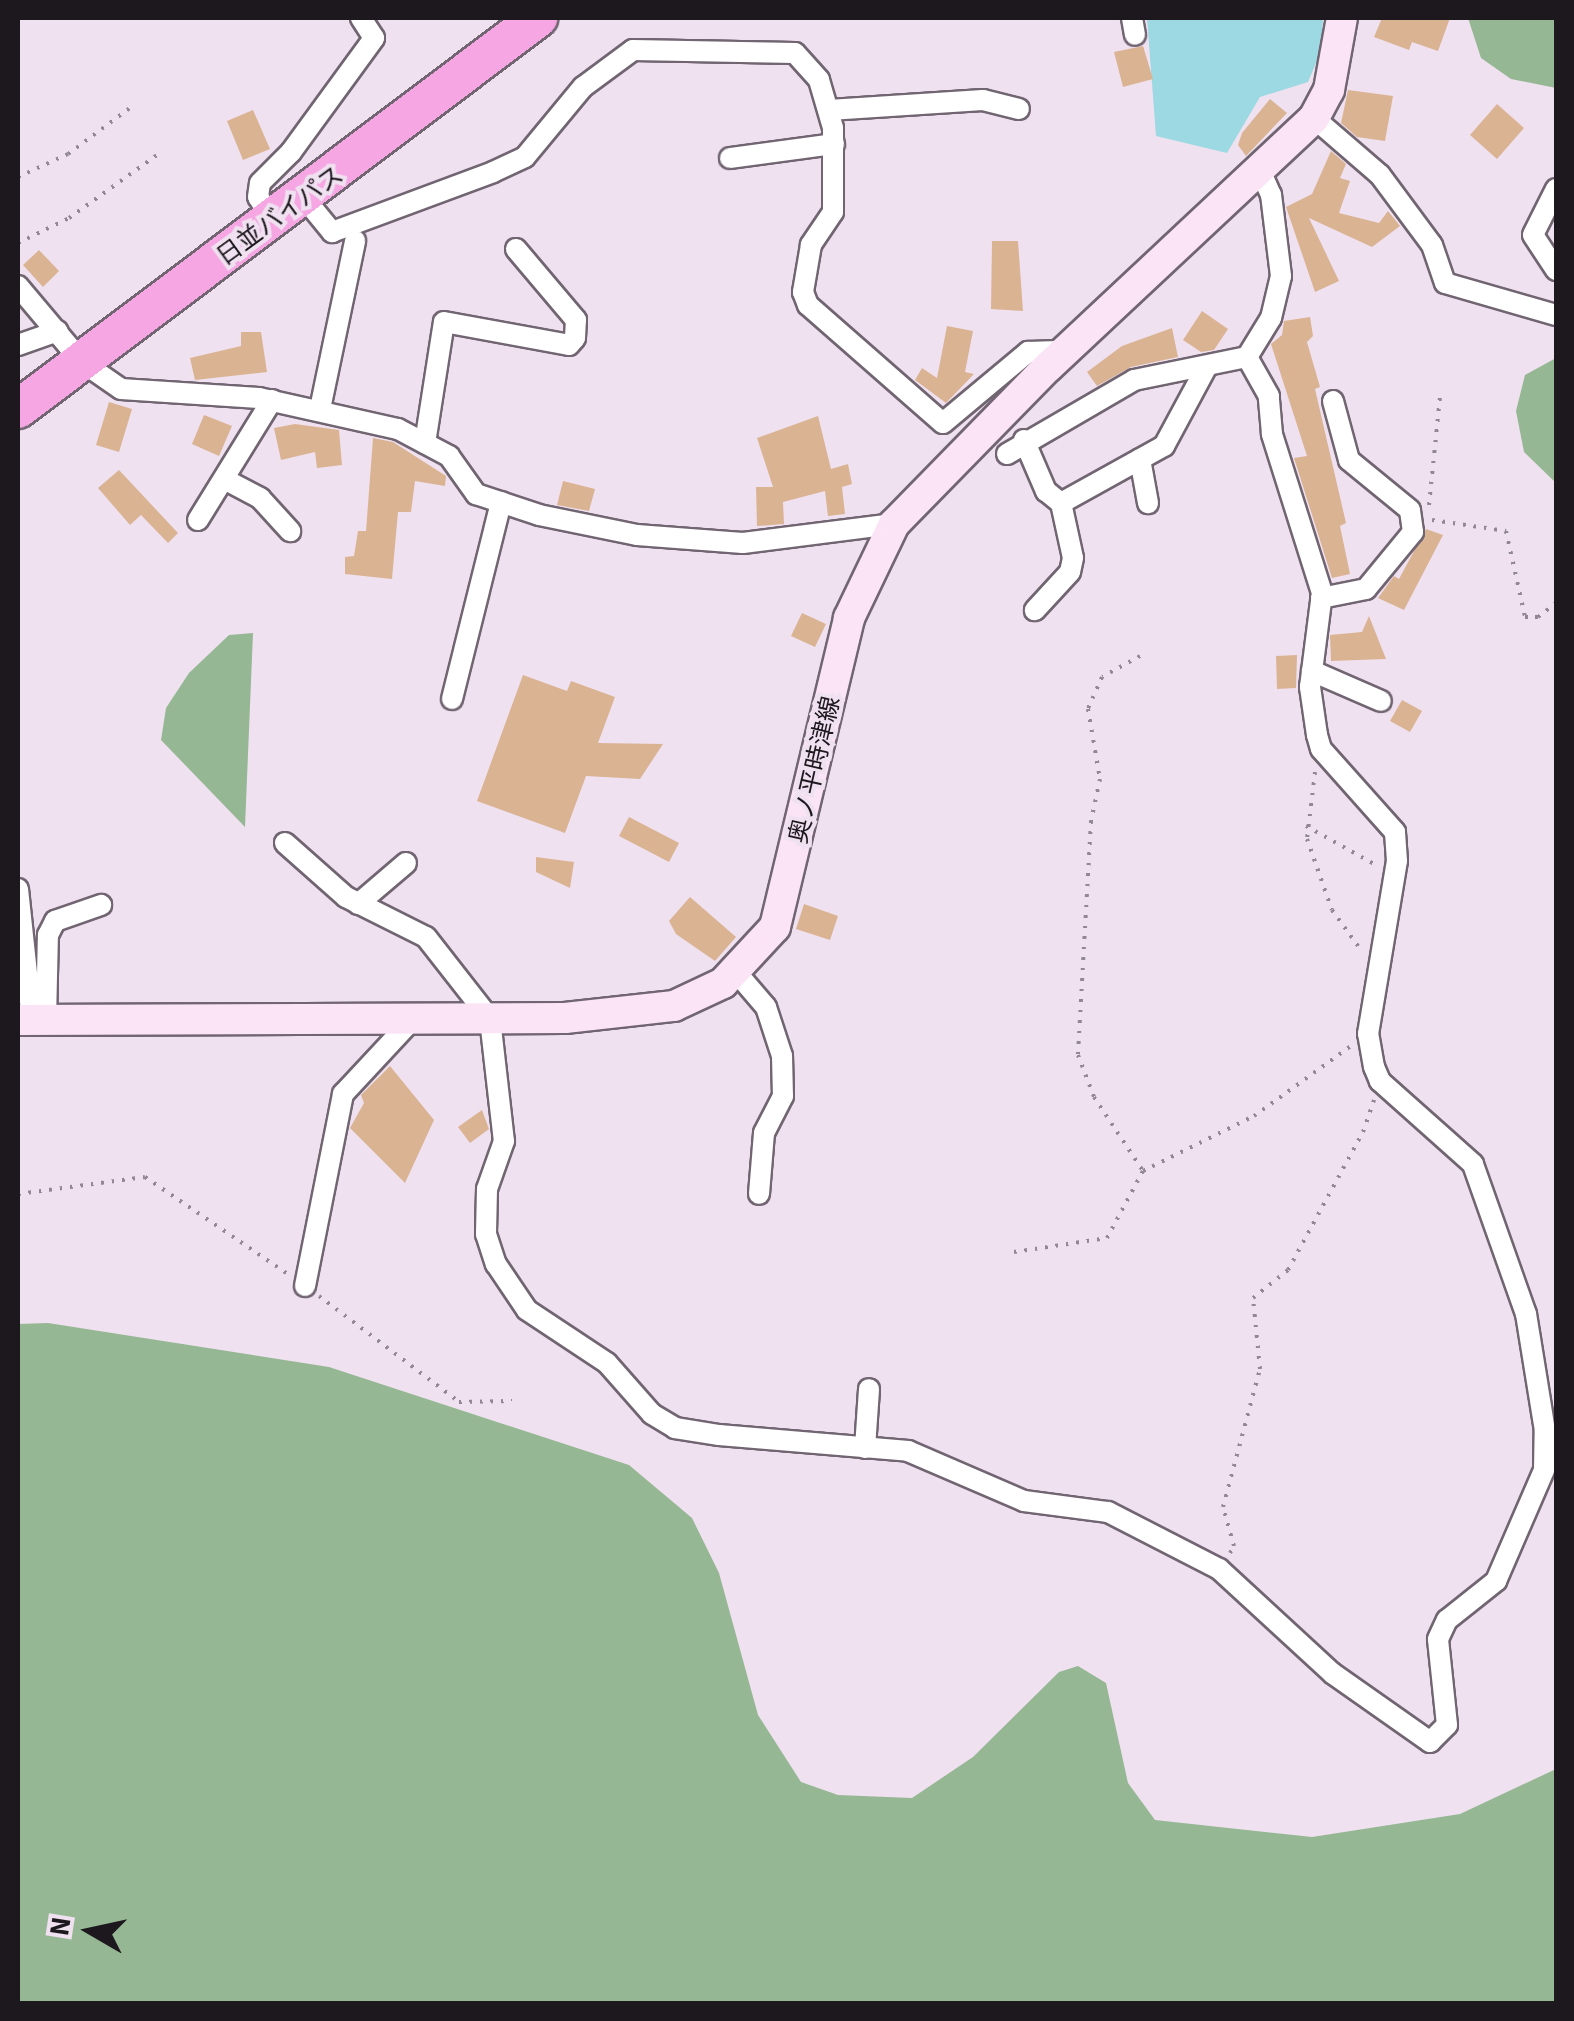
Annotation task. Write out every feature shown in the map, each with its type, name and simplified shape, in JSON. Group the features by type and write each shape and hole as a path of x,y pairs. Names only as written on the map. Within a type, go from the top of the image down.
{"highway":[{"name":"日並バイパス","path":"18,408 305,198 538,18"}],"main road":[{"name":"奥ノ平時津線","path":"32,1020 490,1019 674,1006 736,972 768,939 782,906 850,618 894,524 1065,351 1314,118 1329,90 1342,18"}],"street":[{"path":"273,220 258,197 260,183 291,152 374,38 361,18"},
{"path":"305,198 332,232 493,172 524,157 583,86 633,50 795,52 810,62 829,110 834,144 833,212 816,231 803,292 850,345 942,423 1028,352 1065,351"},
{"path":"829,110 984,100 1019,109"},
{"path":"1314,118 1380,175 1432,246 1445,283 1556,315"},
{"path":"730,158 834,144"},
{"path":"1007,454 1024,440 1114,398 1134,380 1247,357 1271,318 1280,276 1271,195 1260,170"},
{"path":"1556,189 1533,235 1556,270"},
{"path":"320,408 355,241"},
{"path":"424,443 444,322 568,345 575,338 576,320 516,249"},
{"path":"18,286 82,362 137,394 272,400 320,408 424,443 449,456 476,494 501,502 637,535 744,543 894,524"},
{"path":"18,345 58,331"},
{"path":"285,842 358,904 426,937 490,1019 504,1142 486,1189 486,1234 496,1264 527,1310 607,1362 652,1414 676,1428 865,1448 950,1464 1024,1501 1108,1512 1186,1546 1219,1569 1332,1674 1430,1742 1447,1725 1438,1639 1447,1620 1496,1581 1544,1470 1526,1314 1473,1164 1380,1081 1368,1034 1374,968 1395,871 1395,832 1321,749 1312,671 1321,598 1272,434 1269,396 1247,357"},
{"path":"1061,503 1164,446 1208,366"},
{"path":"198,520 272,400"},
{"path":"1321,598 1366,589 1413,532 1410,510 1349,460 1333,401"},
{"path":"1024,440 1046,491 1061,503 1074,558 1070,572 1035,610"},
{"path":"1140,460 1148,503"},
{"path":"224,478 260,498 290,531"},
{"path":"452,699 501,502"},
{"path":"1312,671 1380,701"},
{"path":"358,904 406,864"},
{"path":"18,889 32,1020"},
{"path":"32,1020 48,935 55,921 102,905"},
{"path":"736,972 766,1007 782,1056 783,1096 764,1133 758,1194"},
{"path":"305,1286 343,1094 411,1021"},
{"path":"865,1448 869,1389"}],"path":[{"path":"18,177 68,154 131,107"},
{"path":"18,243 69,218 157,155"},
{"path":"1440,396 1426,519 1506,531 1525,617 1538,617 1556,603"},
{"path":"1140,656 1102,677 1088,709 1100,779 1091,821 1078,1055 1094,1097 1143,1171"},
{"path":"1321,749 1304,826 1332,910 1374,968"},
{"path":"1304,826 1361,860 1395,871"},
{"path":"1014,1252 1107,1238 1143,1171 1254,1116 1368,1034"},
{"path":"1219,1569 1234,1546 1224,1507 1260,1369 1253,1298 1288,1270 1363,1132 1380,1081"},
{"path":"18,1194 145,1178 305,1286 459,1402 512,1401"}],"green space":[{"path":"1468,18 1556,18 1556,88 1511,79 1481,58"},
{"path":"1556,358 1556,483 1524,452 1516,411 1525,375"},
{"path":"253,633 245,827 161,740 166,708 189,673 229,635"},
{"path":"48,1323 329,1367 629,1465 692,1518 719,1573 758,1715 801,1782 838,1795 912,1798 973,1757 1059,1672 1078,1666 1106,1683 1128,1783 1155,1820 1312,1837 1460,1814 1556,1769 1556,2003 18,2003 18,1324"}],"water":[{"path":"1147,18 1323,18 1321,51 1308,82 1260,97 1227,153 1156,136"}],"building":[{"path":"1382,18 1450,18 1438,51 1412,42 1409,50 1374,37"},
{"path":"1143,46 1153,79 1123,87 1114,52"},
{"path":"1348,90 1393,96 1385,141 1357,137 1341,123"},
{"path":"1270,99 1287,113 1246,156 1238,145 1242,133"},
{"path":"1497,104 1524,128 1497,159 1470,135"},
{"path":"253,110 270,149 243,160 227,121"},
{"path":"1331,151 1346,164 1340,178 1350,181 1339,213 1379,223 1388,211 1400,226 1372,247 1309,218 1339,281 1315,292 1286,207 1312,194"},
{"path":"992,241 1018,241 1023,311 991,309"},
{"path":"39,250 59,271 43,287 23,265"},
{"path":"1202,311 1228,329 1214,350 1201,352 1183,340"},
{"path":"1310,317 1313,336 1307,342 1320,387 1315,389 1346,523 1340,526 1350,574 1332,578 1294,458 1307,456 1271,344 1282,335 1284,321"},
{"path":"947,326 973,331 965,372 974,374 946,403 915,380 922,368 937,378"},
{"path":"1172,328 1178,357 1131,367 1097,386 1087,372 1122,346"},
{"path":"241,332 261,332 267,372 195,380 190,358 241,346"},
{"path":"109,402 132,409 119,452 96,445"},
{"path":"204,415 232,426 219,456 192,444"},
{"path":"818,416 831,469 848,464 852,484 842,487 845,514 828,516 825,491 783,502 784,524 757,526 756,487 773,487 757,438"},
{"path":"295,424 339,430 342,465 317,468 315,452 281,460 274,428"},
{"path":"373,438 393,442 446,476 445,486 415,481 411,512 398,512 392,579 345,574 345,557 354,556 358,531 366,531"},
{"path":"119,470 178,533 168,543 141,515 130,525 98,488"},
{"path":"563,481 595,489 589,511 557,505"},
{"path":"1426,529 1443,535 1404,610 1378,598 1394,576 1399,579"},
{"path":"802,613 826,624 815,647 791,636"},
{"path":"1369,616 1386,659 1331,661 1330,635 1362,632"},
{"path":"1297,655 1296,688 1277,689 1276,656"},
{"path":"523,675 567,691 571,681 615,697 598,743 663,744 640,779 586,776 565,833 477,801"},
{"path":"1402,700 1422,711 1410,732 1390,721"},
{"path":"629,817 679,843 669,862 619,836"},
{"path":"536,857 574,862 570,888 536,872"},
{"path":"690,897 736,937 715,961 676,934 669,921"},
{"path":"804,904 838,916 830,940 796,929"},
{"path":"390,1066 434,1120 405,1183 350,1128 364,1103 361,1095"},
{"path":"482,1110 489,1129 470,1143 458,1127"}]}
